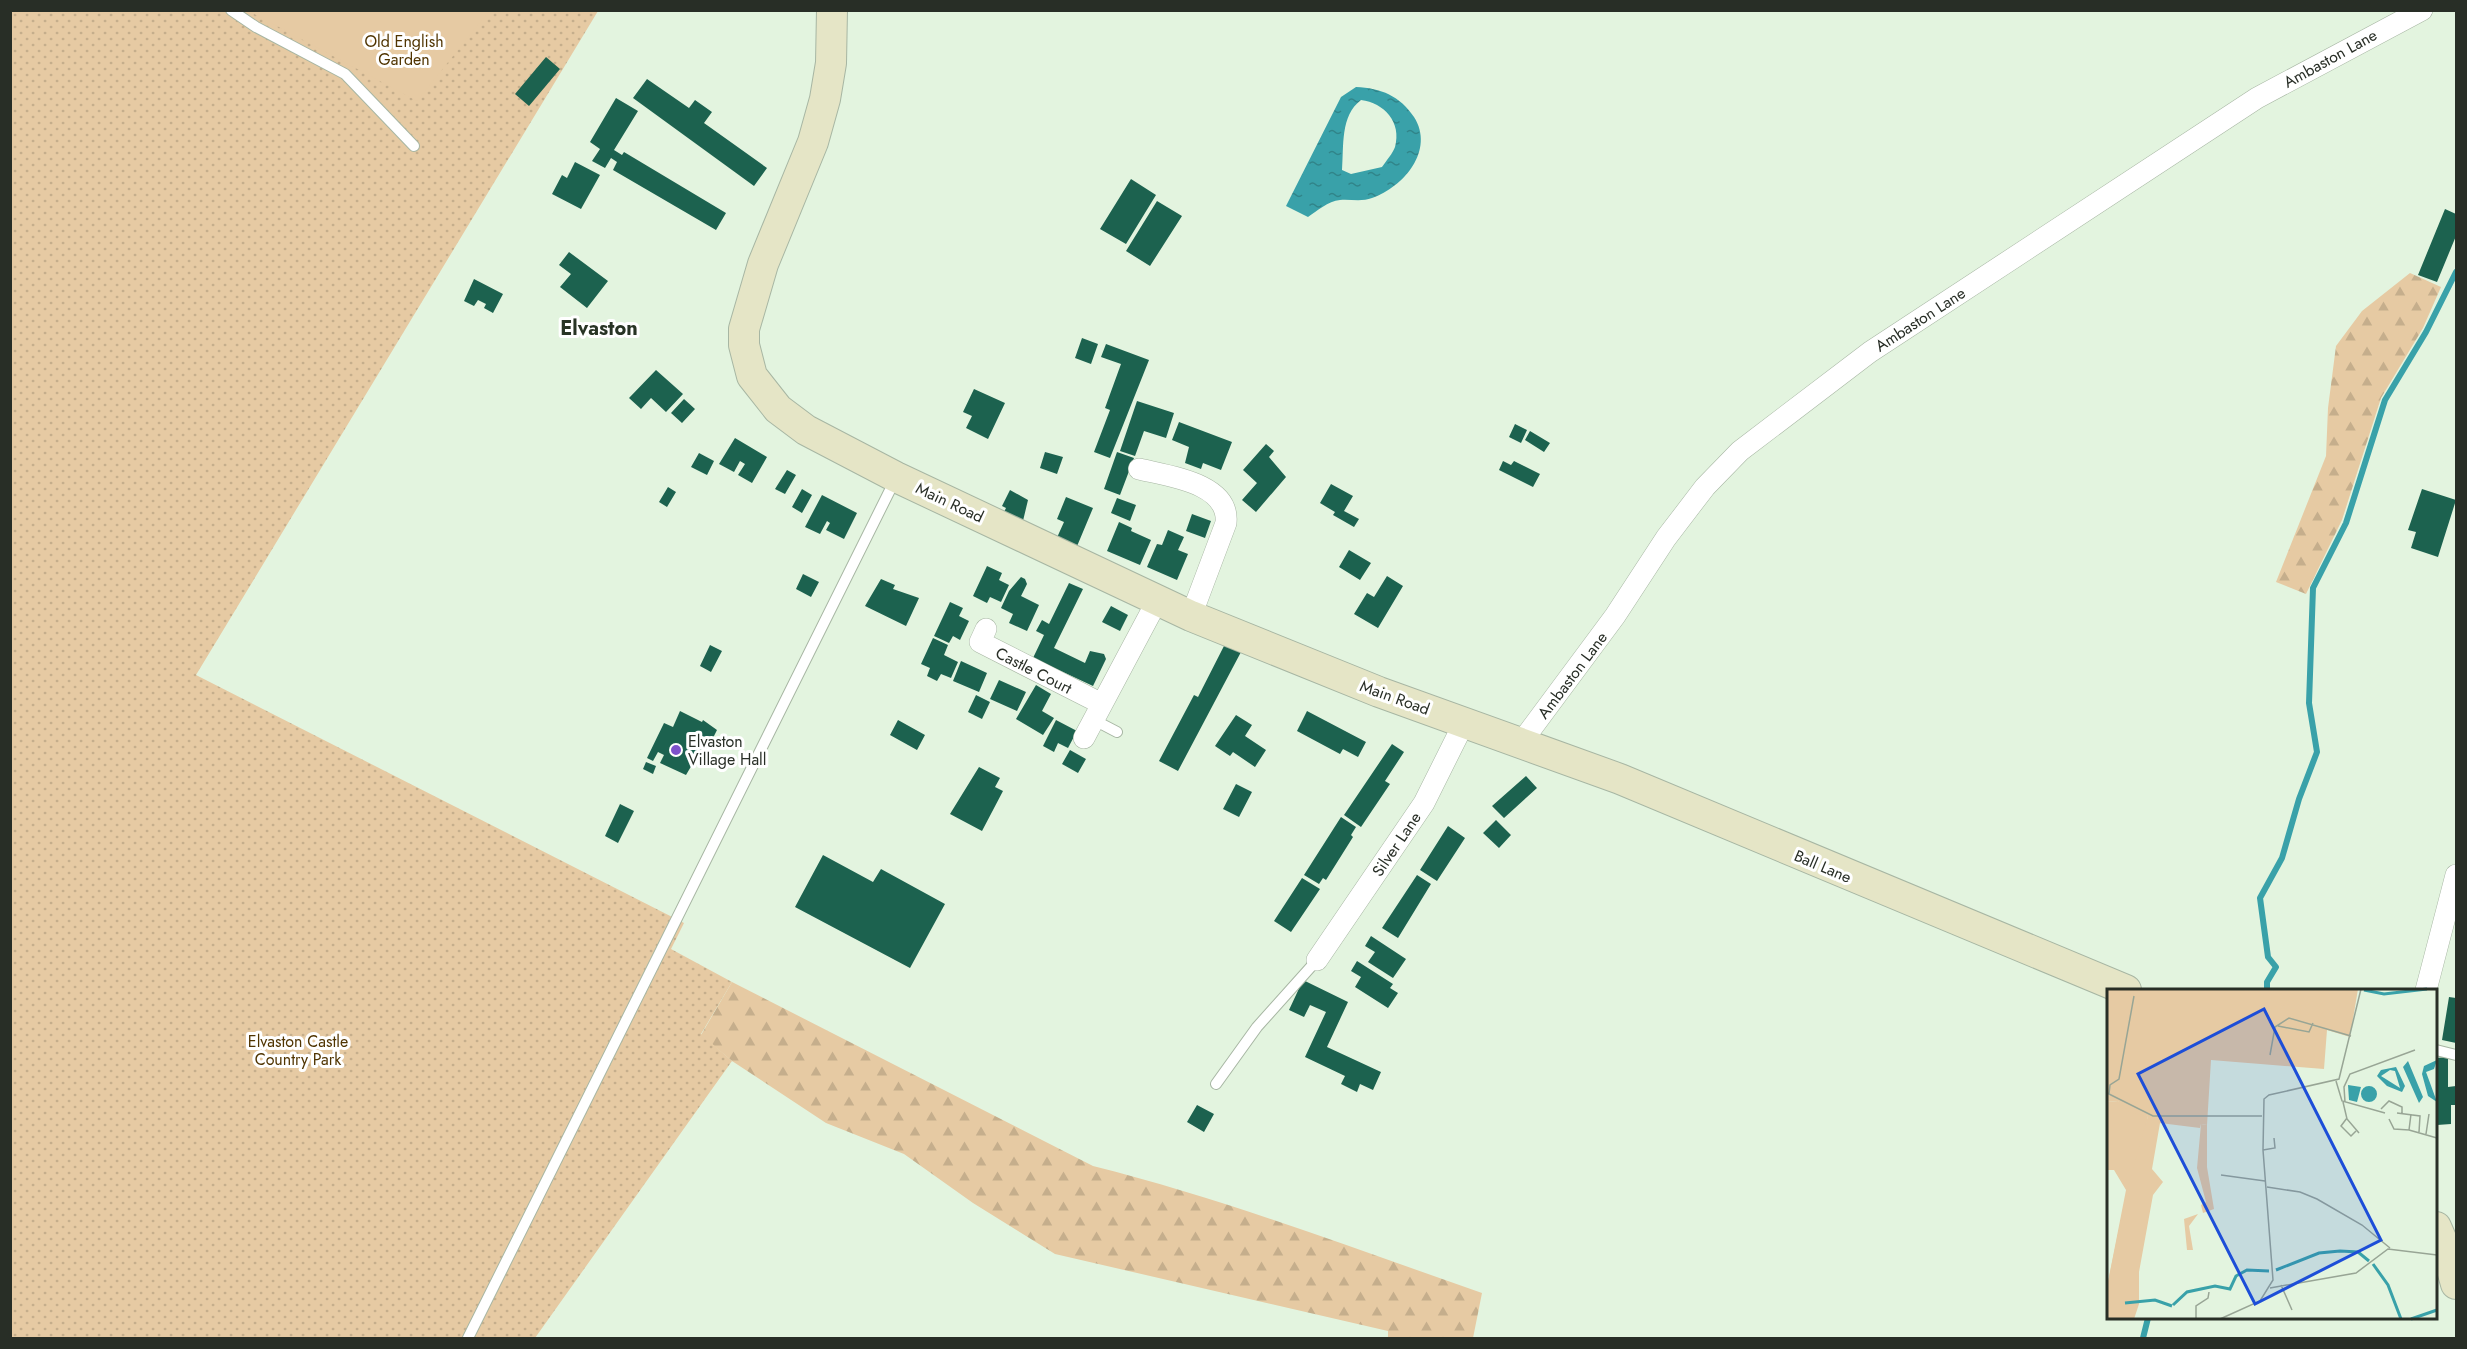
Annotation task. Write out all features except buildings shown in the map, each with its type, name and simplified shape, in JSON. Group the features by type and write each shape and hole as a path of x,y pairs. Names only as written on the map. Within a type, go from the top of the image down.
{"main road":[{"name":"Main Road","path":"832,10 831,63 825,99 813,142 748,310 744,329 744,345 752,376 778,409 806,430 896,477 1157,601 1379,692 1520,744"},
{"name":"Ball Lane","path":"1520,744 1620,779 2124,989"},
{"path":"2437,1229 2457,1284"}],"street":[{"name":"Ambaston Lane","path":"1520,744 1609,625 1666,538 1705,487 1740,451 1870,352 2258,98 2422,10"},
{"path":"1139,469 1181,480 1212,493 1226,509 1226,524 1191,616"},
{"path":"1093,720 1157,601"},
{"name":"Castle Court","path":"986,629 980,642 1093,720"},
{"name":"Silver Lane","path":"1317,960 1424,803 1464,723"},
{"path":"2426,989 2457,875"}],"lane":[{"path":"231,10 256,27 345,74 414,146"},
{"path":"468,1338 896,477"},
{"path":"1093,720 1117,732"},
{"path":"1216,1084 1257,1028 1317,960"},
{"path":"2437,1050 2457,1055"}],"green space":[{"name":"Elvaston Castle Country Park","path":"10,11 598,11 196,675 684,923 671,949 732,982 701,1034 732,1061 535,1338 11,1338"},
{"name":"Old English Garden","path":"249,11 489,11 417,101"},
{"path":"2410,273 2441,287 2423,328 2381,398 2342,520 2306,594 2276,582 2326,456 2328,408 2336,346 2362,311"},
{"path":"732,982 1093,1166 1191,1193 1482,1293 1473,1338 1388,1338 1388,1331 1055,1254 973,1203 904,1154 826,1123 732,1061 701,1035"}],"water":[{"path":"1356,87 1374,89 1389,94 1403,104 1414,117 1420,130 1421,142 1418,154 1413,166 1405,176 1384,193 1364,200 1331,202 1308,217 1286,206 1341,97","holes":["1361,100 1377,105 1389,115 1396,130 1395,147 1382,167 1351,174 1342,170 1346,123 1349,114"]}],"waterway":[{"path":"2267,989 2267,982 2276,967 2268,957 2260,898 2282,858 2299,799 2317,752 2309,703 2313,588 2346,523 2385,400 2426,332 2456,272"},
{"path":"2143,1338 2148,1319"}],"place":[{"name":"Elvaston Village Hall","path":"676,750"}],"district":[{"name":"Elvaston","path":"599,328"}]}
